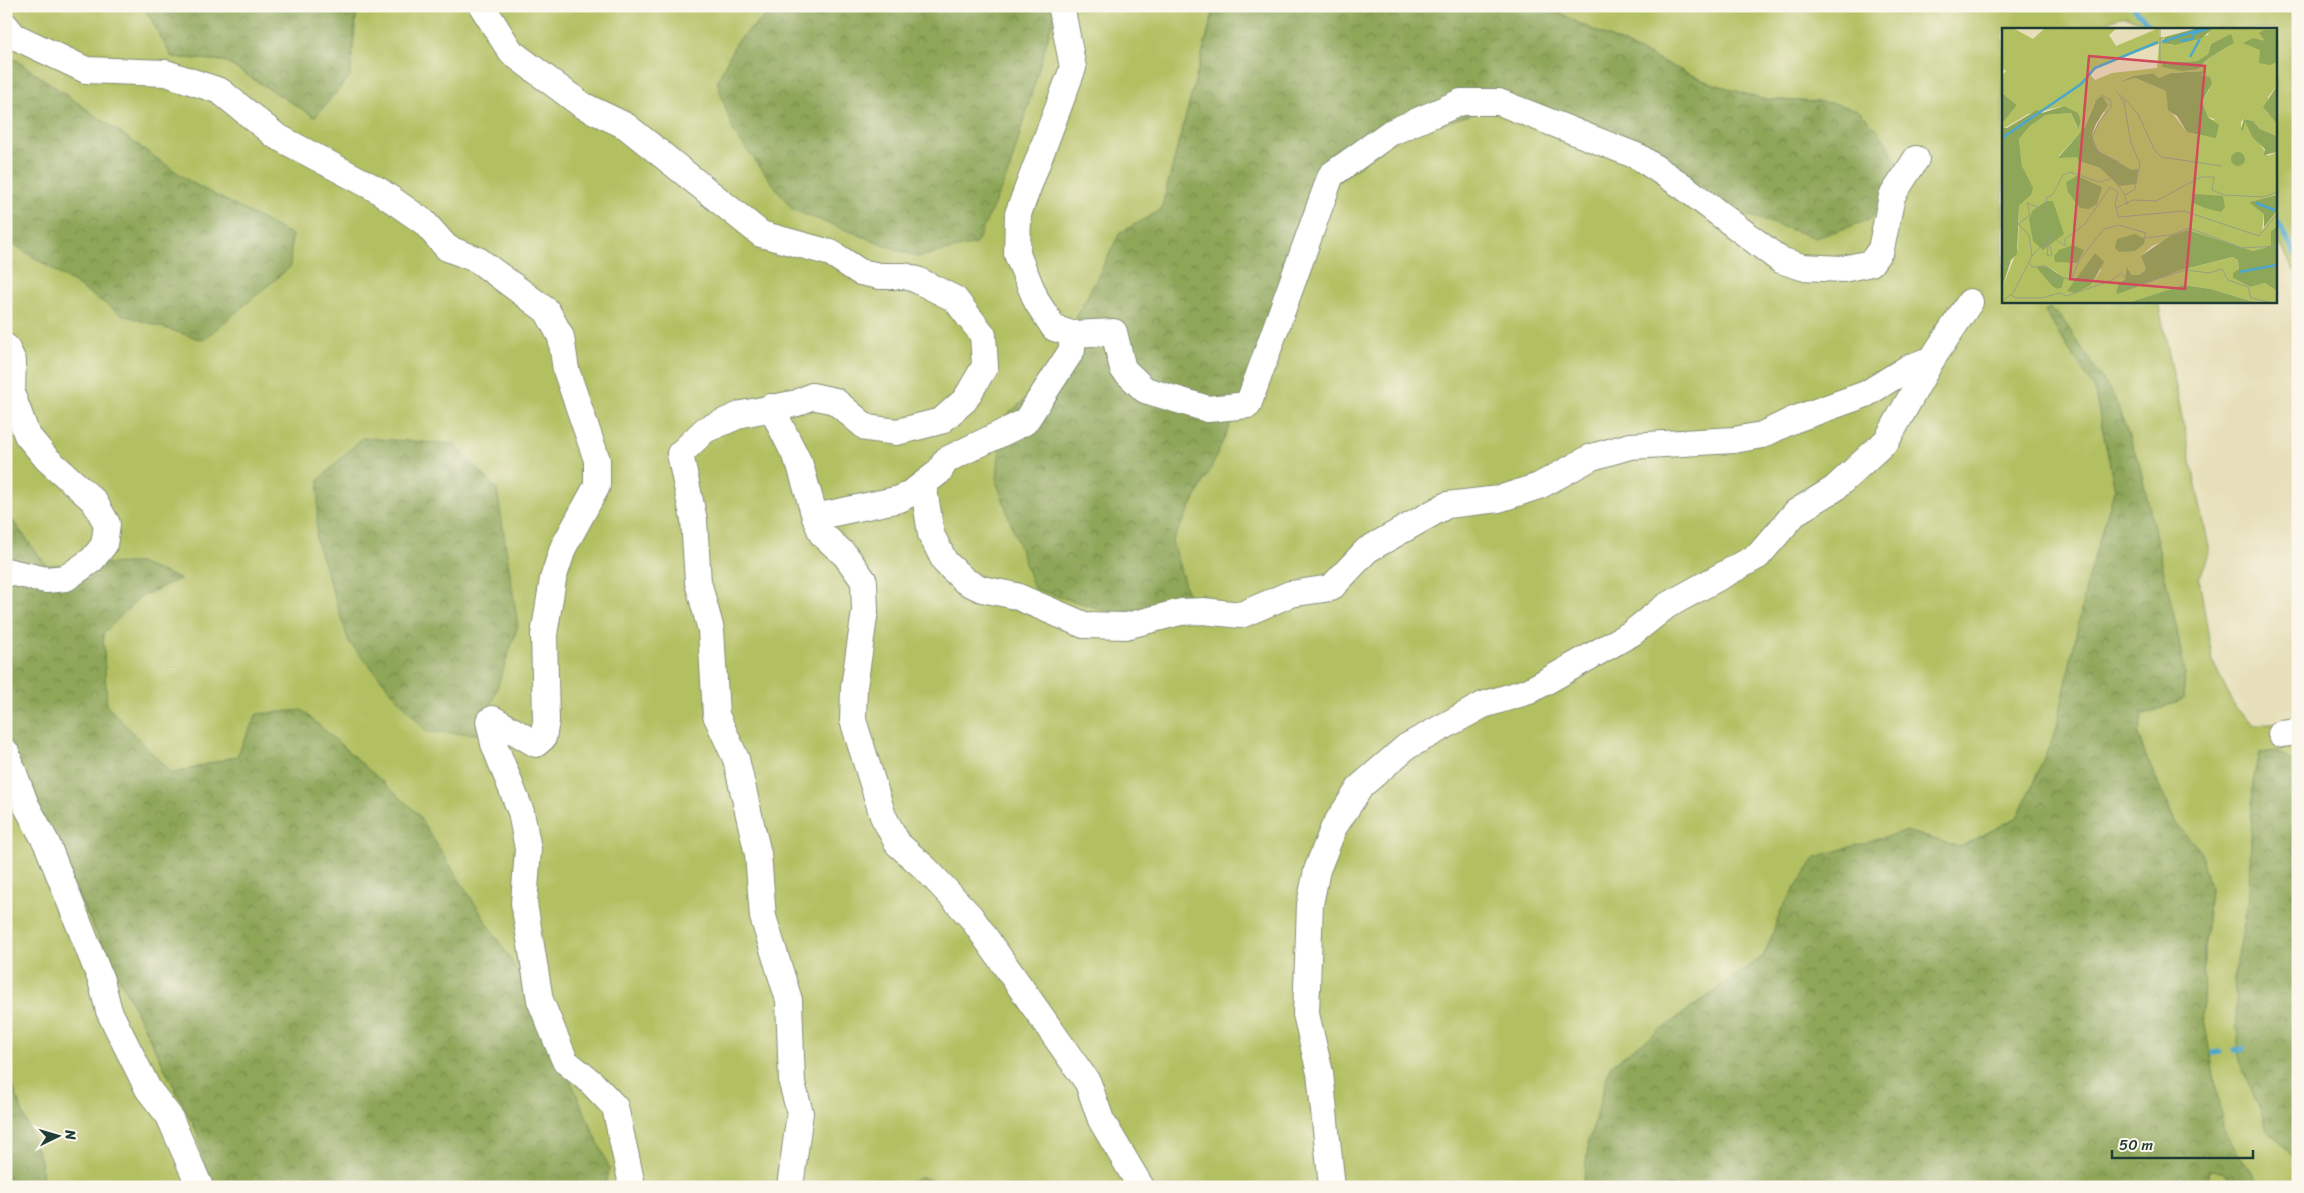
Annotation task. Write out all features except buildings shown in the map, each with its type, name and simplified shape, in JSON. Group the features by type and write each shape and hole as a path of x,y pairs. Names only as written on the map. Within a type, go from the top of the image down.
{"lane":[{"path":"482,6 511,52 582,106 626,126 761,234 831,253 860,272 880,276 905,276 917,280 955,299 983,335 986,366 965,400 941,422 896,432 867,428 834,401 812,396 797,403 742,414 706,430 680,454 694,520 698,582 711,630 716,715 736,759 758,854 763,917 789,1000 792,1083 800,1113 790,1187"},
{"path":"1064,6 1062,10 1073,68 1018,214 1017,254 1037,302 1054,328 1072,334 1114,332 1123,369 1145,390 1208,409 1248,405 1331,175 1390,133 1462,102 1499,102 1640,157 1684,187 1780,260 1802,267 1843,269 1871,263 1881,249 1892,196 1916,159"},
{"path":"6,26 14,36 86,70 166,73 220,91 276,136 386,195 424,222 447,248 478,260 547,311 561,337 566,370 597,460 598,486 563,548 553,579 544,635 546,721 543,738 536,744 493,719 489,721 494,744 521,812 528,848 524,903 540,1000 565,1061 592,1083 615,1107 631,1180 629,1187"},
{"path":"1332,1187 1320,1073 1306,1014 1310,904 1317,870 1334,827 1361,786 1406,747 1483,705 1528,692 1632,633 1666,606 1758,556 1796,512 1834,488 1887,440 1932,359 1970,302"},
{"path":"815,517 900,499 939,472 946,460 1025,422 1072,350 1072,334"},
{"path":"6,347 13,361 12,395 27,435 47,459 94,501 107,524 104,545 92,560 66,578 46,580 6,571"},
{"path":"914,491 926,496 931,534 946,562 965,581 982,589 1016,596 1084,625 1126,626 1181,612 1203,611 1241,616 1290,594 1331,588 1366,550 1446,505 1499,499 1539,486 1592,457 1630,446 1734,440 1762,435 1793,420 1866,394 1908,368 1932,359"},
{"path":"771,407 800,465 815,517 822,534 846,556 864,581 864,611 854,686 853,720 883,816 898,844 926,869 972,917 1088,1083 1101,1120 1141,1187"},
{"path":"6,752 26,805 47,844 101,980 109,1011 148,1089 169,1116 200,1187"}],"green space":[{"path":"6,6 150,6 146,10 172,57 224,61 315,117 350,76 357,6 777,6 736,42 1009,171 1057,6 1215,6 1161,210 1120,233 1042,385 1190,602 1172,542 1210,470 1337,182 1396,138 1507,103 1614,128 1744,214 1833,103 1761,99 1702,80 1572,20 1550,6 2298,6 2298,278 2276,236 2276,28 2147,28 2130,17 2118,17 2101,28 2002,28 2002,302 2158,302 2210,552 2199,579 2213,662 2236,709 2255,725 2298,722 2298,890 2293,841 2259,753 2253,783 2249,897 2234,977 2268,1129 2298,1162 2298,1187 2254,1187 2256,1179 2224,1133 2203,1014 2204,950 2210,889 2201,851 2176,824 2138,735 2142,716 2183,699 2185,673 2174,616 2139,463 2114,397 2061,317 2049,308 2045,312 2094,388 2115,489 2088,578 2056,731 2018,817 1960,847 1905,831 1782,908 1764,956 1610,1066 1589,1141 1583,1187 946,1187 922,1177 902,1187 604,1187 610,1169 257,714 237,756 172,774 106,706 103,634 140,596 180,579 138,563 46,565 6,512 6,239 123,315 292,236 192,183 6,53"},
{"path":"150,6 357,6 350,76 315,117 224,61 172,57 146,10"},
{"path":"777,6 1057,6 1009,171 976,244 917,257 793,210 734,133 717,82 736,42"},
{"path":"1215,6 1550,6 1572,20 1702,80 1761,99 1833,103 1858,110 1878,130 1901,166 1871,219 1816,238 1744,214 1614,128 1507,103 1396,138 1337,182 1210,470 1172,542 1190,602 1133,619 1034,589 997,483 1001,420 1042,385 1120,233 1161,210"},
{"path":"6,53 192,183 292,235 290,267 203,340 123,315 6,239"},
{"path":"2049,308 2061,317 2114,397 2139,463 2185,673 2183,699 2142,716 2138,735 2176,824 2201,851 2210,889 2204,950 2203,1014 2224,1132 2256,1179 2254,1187 2237,1187 2223,1171 2209,1170 2206,1187 1583,1187 1589,1141 1610,1066 1764,956 1782,908 1816,857 1905,831 1960,847 2018,817 2056,731 2088,578 2115,489 2094,388 2045,312"},
{"path":"362,438 454,444 497,489 518,626 481,734 427,732 349,642 316,540 319,480"},
{"path":"6,512 46,565 138,563 180,579 140,597 103,634 107,706 172,774 237,756 257,714 302,710 416,812 530,990 610,1169 604,1187 210,1187 197,1132 33,807 6,735"},
{"path":"6,735 33,808 197,1132 210,1187 43,1187 41,1161 6,1069"},
{"path":"2277,751 2296,764 2293,841 2298,890 2298,1162 2268,1129 2239,1061 2234,977 2249,897 2253,783 2259,753"},
{"path":"6,1069 41,1161 43,1187 6,1187"},
{"path":"2209,1170 2223,1171 2237,1187 2206,1187"},
{"path":"922,1177 946,1187 902,1187"}],"waterway":[{"path":"2133,6 2151,28"},
{"path":"2276,219 2298,259"},
{"path":"2235,1050 2244,1048"},
{"path":"2213,1053 2220,1052"}]}
